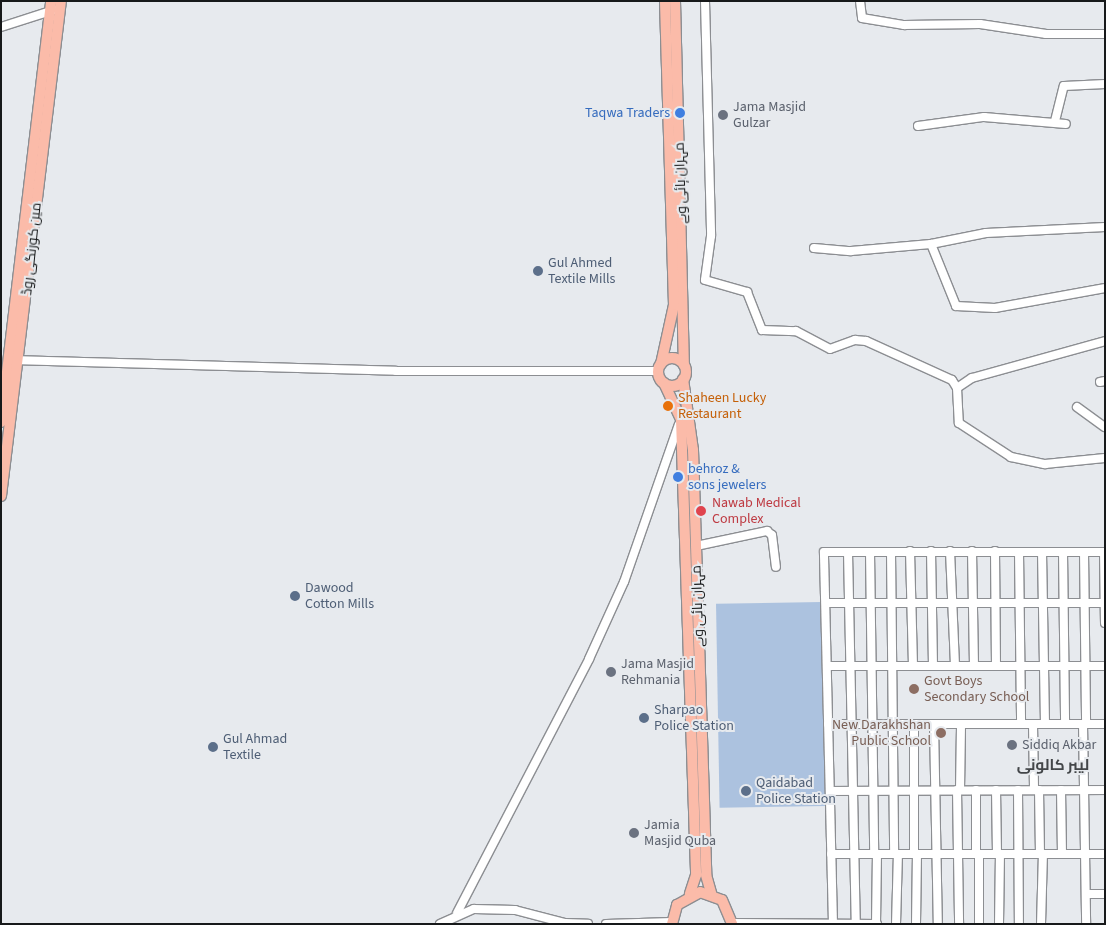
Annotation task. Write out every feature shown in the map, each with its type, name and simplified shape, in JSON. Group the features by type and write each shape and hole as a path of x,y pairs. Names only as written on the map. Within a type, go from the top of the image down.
{"main road":[{"path":"665,1 674,305 659,367 664,383 681,419 696,875 690,894 677,905 672,923"},
{"name":"مہران ہائی وے","path":"675,1 684,365"},
{"name":"مین کورنگی روڈ","path":"1,496 13,360 55,5"},
{"path":"659,367 670,358 684,365 683,379 675,385 664,383"},
{"name":"مین کورنگی روڈ","path":"1,422 13,360"},
{"name":"مہران ہائی وے","path":"683,379 691,414 706,875 711,893"},
{"path":"690,894 711,893 729,910 732,923"}],"street":[{"path":"705,1 712,236 705,280 747,292 762,330 796,332 830,349 855,340 866,341 952,380 957,388 959,423 1004,454 1045,464 1105,458"},
{"path":"860,1 862,18 904,25 980,24 1046,34 1105,34"},
{"path":"1,27 55,5"},
{"path":"1055,121 1064,86 1105,84"},
{"path":"918,126 984,116 1055,121 1066,124"},
{"path":"814,248 851,251 931,244 986,233 1105,227"},
{"path":"931,244 956,306 995,308 1105,288"},
{"path":"957,388 972,378 1105,341"},
{"path":"13,360 396,371 659,367"},
{"path":"1077,407 1105,427"},
{"path":"440,924 457,913 589,659 624,582 681,419"},
{"path":"696,546 767,531 772,535 776,567"},
{"path":"931,551 933,666"},
{"path":"950,551 954,666"},
{"path":"972,551 974,666"},
{"path":"833,924 824,552 1104,552 1105,623"},
{"path":"848,552 852,666 856,924"},
{"path":"732,923 876,924 870,552"},
{"path":"891,552 895,724 896,924"},
{"path":"910,552 913,666"},
{"path":"995,552 996,666"},
{"path":"1018,552 1022,666 1020,724"},
{"path":"1042,552 1045,724"},
{"path":"1063,552 1065,724"},
{"path":"1084,552 1086,924"},
{"path":"826,603 1104,602"},
{"path":"827,666 1105,666"},
{"path":"828,724 1105,724"},
{"path":"914,724 916,924"},
{"path":"934,724 938,924"},
{"path":"959,924 958,854 961,724"},
{"path":"1033,724 1036,790 1042,854 1041,924"},
{"path":"976,790 979,924"},
{"path":"996,790 999,924"},
{"path":"1018,790 1021,854 1019,924"},
{"path":"1061,790 1062,854"},
{"path":"830,791 1105,790"},
{"path":"831,854 1105,854"},
{"path":"1086,894 1105,894"},
{"path":"457,913 515,910 565,923 588,924"},
{"path":"606,924 672,923"}],"shaded area":[{"path":"822,602 826,806 720,808 716,604"}],"place":[{"name":"Taqwa Traders","path":"680,113"},
{"name":"Jama Masjid Gulzar","path":"723,115"},
{"name":"Gul Ahmed Textile Mills","path":"538,271"},
{"name":"Shaheen Lucky Restaurant","path":"668,406"},
{"name":"behroz & sons jewelers","path":"678,477"},
{"name":"Nawab Medical Complex","path":"701,511"},
{"name":"Dawood Cotton Mills","path":"295,596"},
{"name":"Jama Masjid Rehmania","path":"611,672"},
{"name":"Govt Boys Secondary School","path":"914,689"},
{"name":"Sharpao Police Station","path":"644,718"},
{"name":"New Darakhshan Public School","path":"941,733"},
{"name":"Siddiq Akbar","path":"1012,745"},
{"name":"Gul Ahmad Textile","path":"213,747"},
{"name":"Qaidabad Police Station","path":"746,791"},
{"name":"Jamia Masjid Quba","path":"634,833"}],"district":[{"name":"لیبر کالونی","path":"1053,766"}]}
